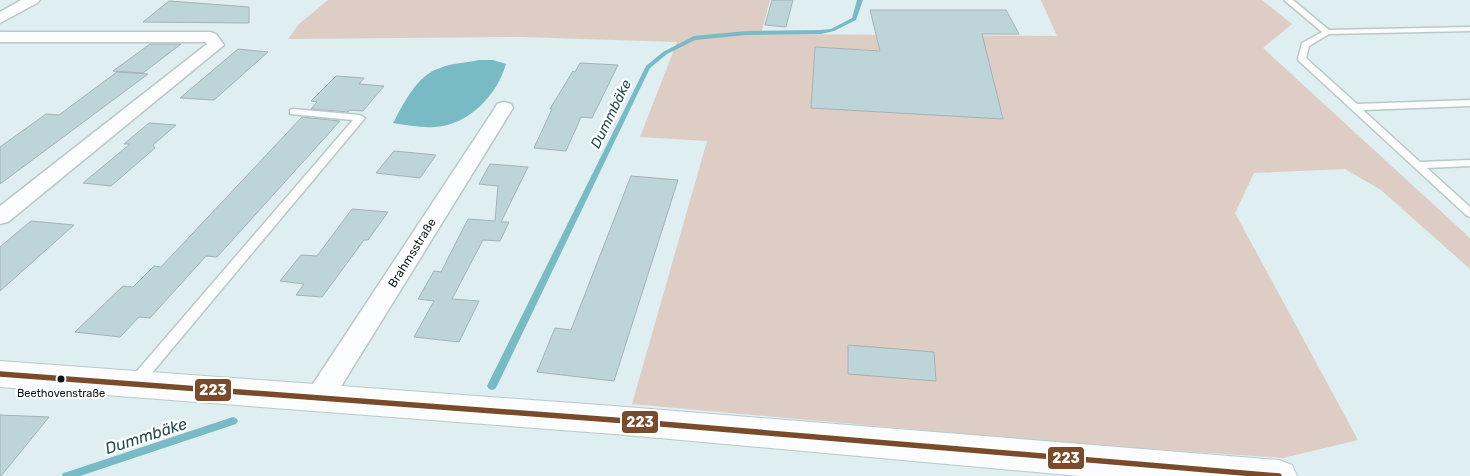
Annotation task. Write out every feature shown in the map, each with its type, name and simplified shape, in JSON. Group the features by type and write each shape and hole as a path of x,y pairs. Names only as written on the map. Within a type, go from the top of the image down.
{"street":[{"path":"0,18 32,0"},
{"path":"0,37 210,37 216,45 0,217"},
{"name":"Brahmsstraße","path":"319,398 504,108"},
{"path":"0,374 614,420 1279,476"}],"lane":[{"path":"1288,0 1327,32"},
{"path":"1470,29 1327,32 1305,45 1302,59 1470,213"},
{"path":"1355,107 1470,103"},
{"path":"134,385 360,118 293,112"},
{"path":"1418,165 1470,163"}],"shaded area":[{"path":"328,0 770,0 761,34 1057,36 1041,0 1262,0 1292,24 1263,48 1470,238 1470,269 1381,190 1345,169 1254,173 1235,213 1358,440 1283,458 1064,443 632,404 707,141 640,137 677,42 522,37 288,39 299,24","holes":["815,47 987,56 1003,119 811,108"]}],"water":[{"path":"479,60 493,60 506,64 502,76 489,97 470,114 459,121 435,127 419,127 393,123 412,91 424,77 445,66"}],"building":[{"path":"772,0 793,0 786,27 765,25"},
{"path":"169,1 249,7 249,23 143,22"},
{"path":"870,10 1006,10 1019,34 982,34 1003,119 811,108 815,47 880,51"},
{"path":"150,44 181,44 143,73 113,71"},
{"path":"238,49 268,52 214,100 180,98"},
{"path":"580,63 618,65 592,118 581,117 566,151 534,148 552,109 550,109"},
{"path":"117,72 148,74 0,184 0,147 46,114 59,115"},
{"path":"336,76 364,78 359,84 384,86 363,111 350,110 348,112 311,109 317,102 311,101"},
{"path":"302,117 340,121 217,257 206,256 150,318 139,317 120,337 75,332 123,286 133,287 154,266 161,267"},
{"path":"149,123 176,125 153,145 155,148 111,186 83,183 130,144 124,144"},
{"path":"394,151 436,155 420,178 376,173"},
{"path":"490,164 528,167 501,222 509,222 500,241 483,240 452,299 479,301 459,342 414,337 434,301 418,299 434,271 441,272 468,219 495,221 498,186 479,184"},
{"path":"631,176 678,180 614,381 537,372 555,328 571,330"},
{"path":"352,209 388,212 368,240 364,240 322,297 296,295 304,284 280,281 301,255 317,256"},
{"path":"31,221 74,225 0,291 0,247"},
{"path":"848,345 934,352 936,381 848,374"},
{"path":"0,415 49,417 1,476 0,476"}],"waterway":[{"name":"Dummbäke","path":"492,386 648,67 665,53 694,38 746,33 821,32 832,30 854,19 860,0"},
{"name":"Dummbäke","path":"67,476 233,421"}],"transit line":[{"name":"223","path":"0,374 614,420 1279,476"}],"place":[{"name":"Beethovenstraße","path":"61,379"}]}
